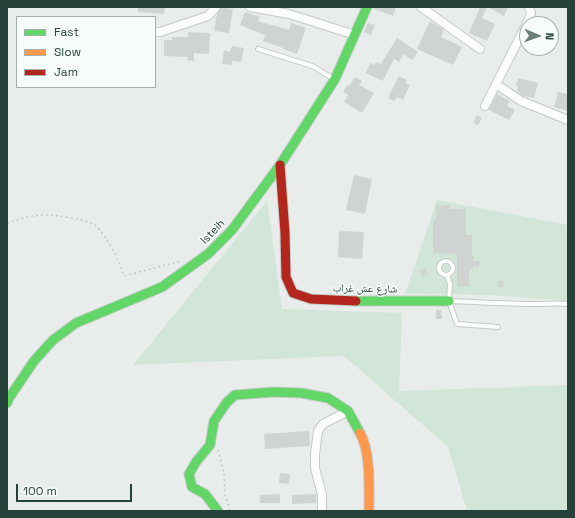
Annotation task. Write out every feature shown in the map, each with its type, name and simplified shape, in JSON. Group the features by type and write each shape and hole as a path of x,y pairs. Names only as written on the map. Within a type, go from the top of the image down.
{"street":[{"path":"156,32 208,16 216,7"},
{"path":"250,7 289,14 355,35"},
{"name":"Isteih","path":"7,403 34,361 53,340 76,324 162,287 208,254 232,230 280,165 335,79 367,7"},
{"path":"421,7 480,49"},
{"path":"484,106 529,19 531,13 529,7"},
{"path":"496,84 521,101 568,120"},
{"name":"شارع عش غراب","path":"280,165 285,233 286,277 293,293 301,298 319,300 378,302 449,301"},
{"path":"218,511 206,494 192,487 189,474 210,445 214,421 227,402 235,395 273,392 301,393 328,398 348,411 363,438 368,468 369,511"},
{"path":"322,511 322,495 315,468 318,431 322,424 348,411"}],"lane":[{"path":"258,50 312,66 335,79"},
{"path":"447,275 450,284 449,301 457,324 498,327"},
{"name":"شارع عش غراب","path":"449,301 568,304"}],"path":[{"path":"7,223 40,215 65,216 94,224 110,244 121,264 124,276 185,260"},
{"path":"217,448 224,473 225,495 230,511"}],"green space":[{"path":"437,200 568,225 568,301 490,295 405,294"},
{"path":"267,201 282,309 402,313 399,391 568,385 568,511 467,511 448,447 344,356 133,365"}],"building":[{"path":"138,7 165,7 164,14 138,12"},
{"path":"221,7 233,9 229,33 214,31 217,14"},
{"path":"374,7 396,7 393,16 374,9"},
{"path":"480,7 487,7 482,18 495,24 487,41 469,33"},
{"path":"488,7 508,7 504,16"},
{"path":"245,12 260,17 258,21 289,30 291,23 306,28 297,54 263,41 265,35 240,25"},
{"path":"430,21 444,30 441,37 462,47 453,65 417,49"},
{"path":"368,23 375,25 371,35 364,32"},
{"path":"188,32 210,33 209,54 194,53 194,61 187,60 188,57 164,56 164,40 172,40 172,37 188,37"},
{"path":"397,38 418,52 412,60 404,54 399,62 394,59 383,81 366,73 370,63 375,65 376,62 381,64"},
{"path":"232,46 244,48 241,62 232,61 232,65 222,64 224,50 230,52"},
{"path":"399,76 407,80 405,83 410,85 403,100 397,97 394,101 388,98"},
{"path":"355,77 362,81 359,85 374,93 362,113 344,102 348,95 343,92 347,85 349,86"},
{"path":"518,78 538,83 534,98 523,96 517,91 518,86 516,85"},
{"path":"558,92 568,94 568,111 554,107"},
{"path":"497,94 510,101 507,106 515,110 509,120 489,110"},
{"path":"477,115 482,118 478,125 473,123"},
{"path":"354,175 372,179 365,214 346,210"},
{"path":"436,205 450,205 450,209 466,209 466,235 472,235 472,255 474,255 474,261 480,261 479,267 469,269 469,286 457,287 457,254 433,253 433,220 436,220"},
{"path":"339,231 364,232 362,259 338,257"},
{"path":"425,268 428,274 422,277 419,270"},
{"path":"498,280 504,281 503,288 497,287"},
{"path":"436,310 441,310 442,319 436,319"},
{"path":"309,431 310,446 265,449 264,434"},
{"path":"280,473 290,474 289,484 279,483"},
{"path":"280,494 280,503 260,503 260,495"},
{"path":"316,494 316,503 292,504 292,495"}],"traffic: fast":[{"path":"7,403 34,361 53,340 76,323 162,287 208,254 232,230 280,165 335,79 367,7"},
{"path":"356,301 449,301"},
{"path":"218,511 205,494 192,487 189,474 196,462 210,445 214,421 227,402 235,395 273,392 301,393 328,398 348,411 360,433"}],"traffic: slow":[{"path":"360,433 364,441 368,460 369,511"}],"traffic: jam":[{"path":"280,165 285,233 286,277 293,293 311,299 356,301"}]}
